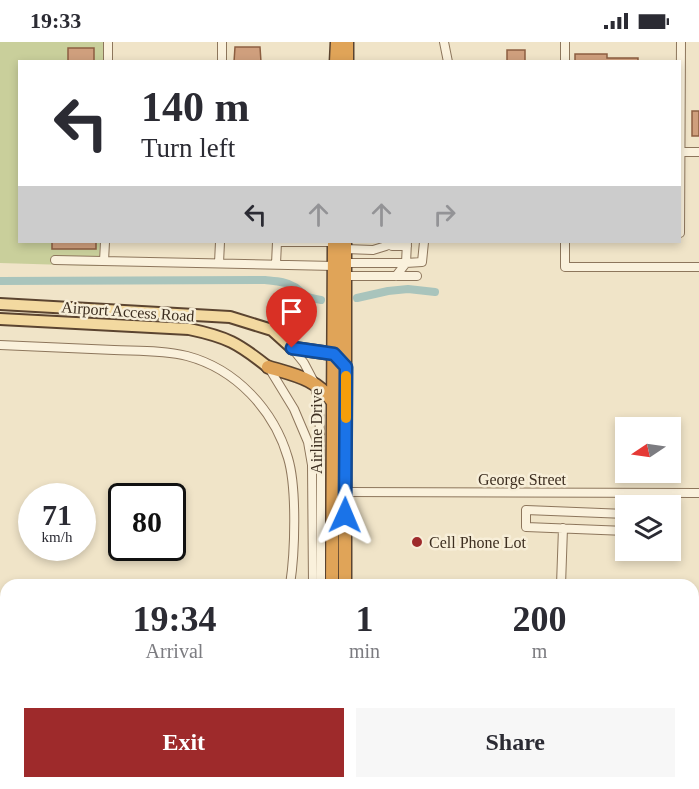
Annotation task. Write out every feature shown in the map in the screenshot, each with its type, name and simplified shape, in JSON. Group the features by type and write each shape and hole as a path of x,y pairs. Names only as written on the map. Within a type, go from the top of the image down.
{"highway":[{"path":"336,42 336,60"},
{"path":"347,42 347,60"},
{"name":"Airline Drive","path":"334,243 339,264 345,276 345,579"},
{"name":"Airline Drive","path":"332,579 333,325 339,264 345,245"},
{"path":"313,351 327,341 333,325"},
{"path":"292,348 334,354 346,367"},
{"path":"268,367 314,382 333,402"}],"main road":[{"name":"Airport Access Road","path":"0,304 230,317 272,330 292,348"},
{"name":"Airport Access Road","path":"0,319 189,328 218,335 240,345 268,367"}],"street":[{"path":"108,42 108,60"},
{"path":"222,42 222,60"},
{"path":"444,42 448,60"},
{"path":"564,42 564,60"},
{"path":"681,42 681,60"},
{"path":"681,152 699,152"},
{"path":"105,243 105,261"},
{"path":"219,263 220,243"},
{"path":"276,264 277,243"},
{"path":"55,260 276,264 406,263 422,262 424,243"},
{"path":"565,243 565,267 699,267"},
{"path":"345,245 373,250 407,244 406,263 396,276"},
{"path":"345,276 417,276"},
{"path":"0,345 172,353 206,363 241,384 258,401 273,422 289,459 293,495 290,579"},
{"path":"292,348 304,363 314,382 319,405 321,579"},
{"name":"Airport Access Road","path":"268,367 294,409 308,442 312,465 313,579"},
{"name":"George Street","path":"346,492 699,493"},
{"path":"615,514 526,510 526,527 615,530"},
{"path":"561,579 563,528"}],"green space":[{"path":"0,42 103,42 103,60 18,60 18,243 100,243 99,266 0,263"}],"building":[{"path":"235,47 260,47 261,60 234,60"},
{"path":"68,48 94,48 94,60 68,60"},
{"path":"507,50 525,50 525,60 507,60"},
{"path":"575,54 607,54 607,58 638,58 638,60 575,60"},
{"path":"692,111 699,111 699,136 692,136"},
{"path":"52,243 96,243 96,249 52,249"}],"waterway":[{"path":"0,281 265,280 288,284 308,297 321,300"},
{"path":"357,298 408,289 435,292"}],"slow traffic":[{"path":"346,376 346,418"}],"place":[{"name":"Cell Phone Lot","path":"417,542"}],"route":[{"path":"292,348 334,354 346,367 345,515"}]}
